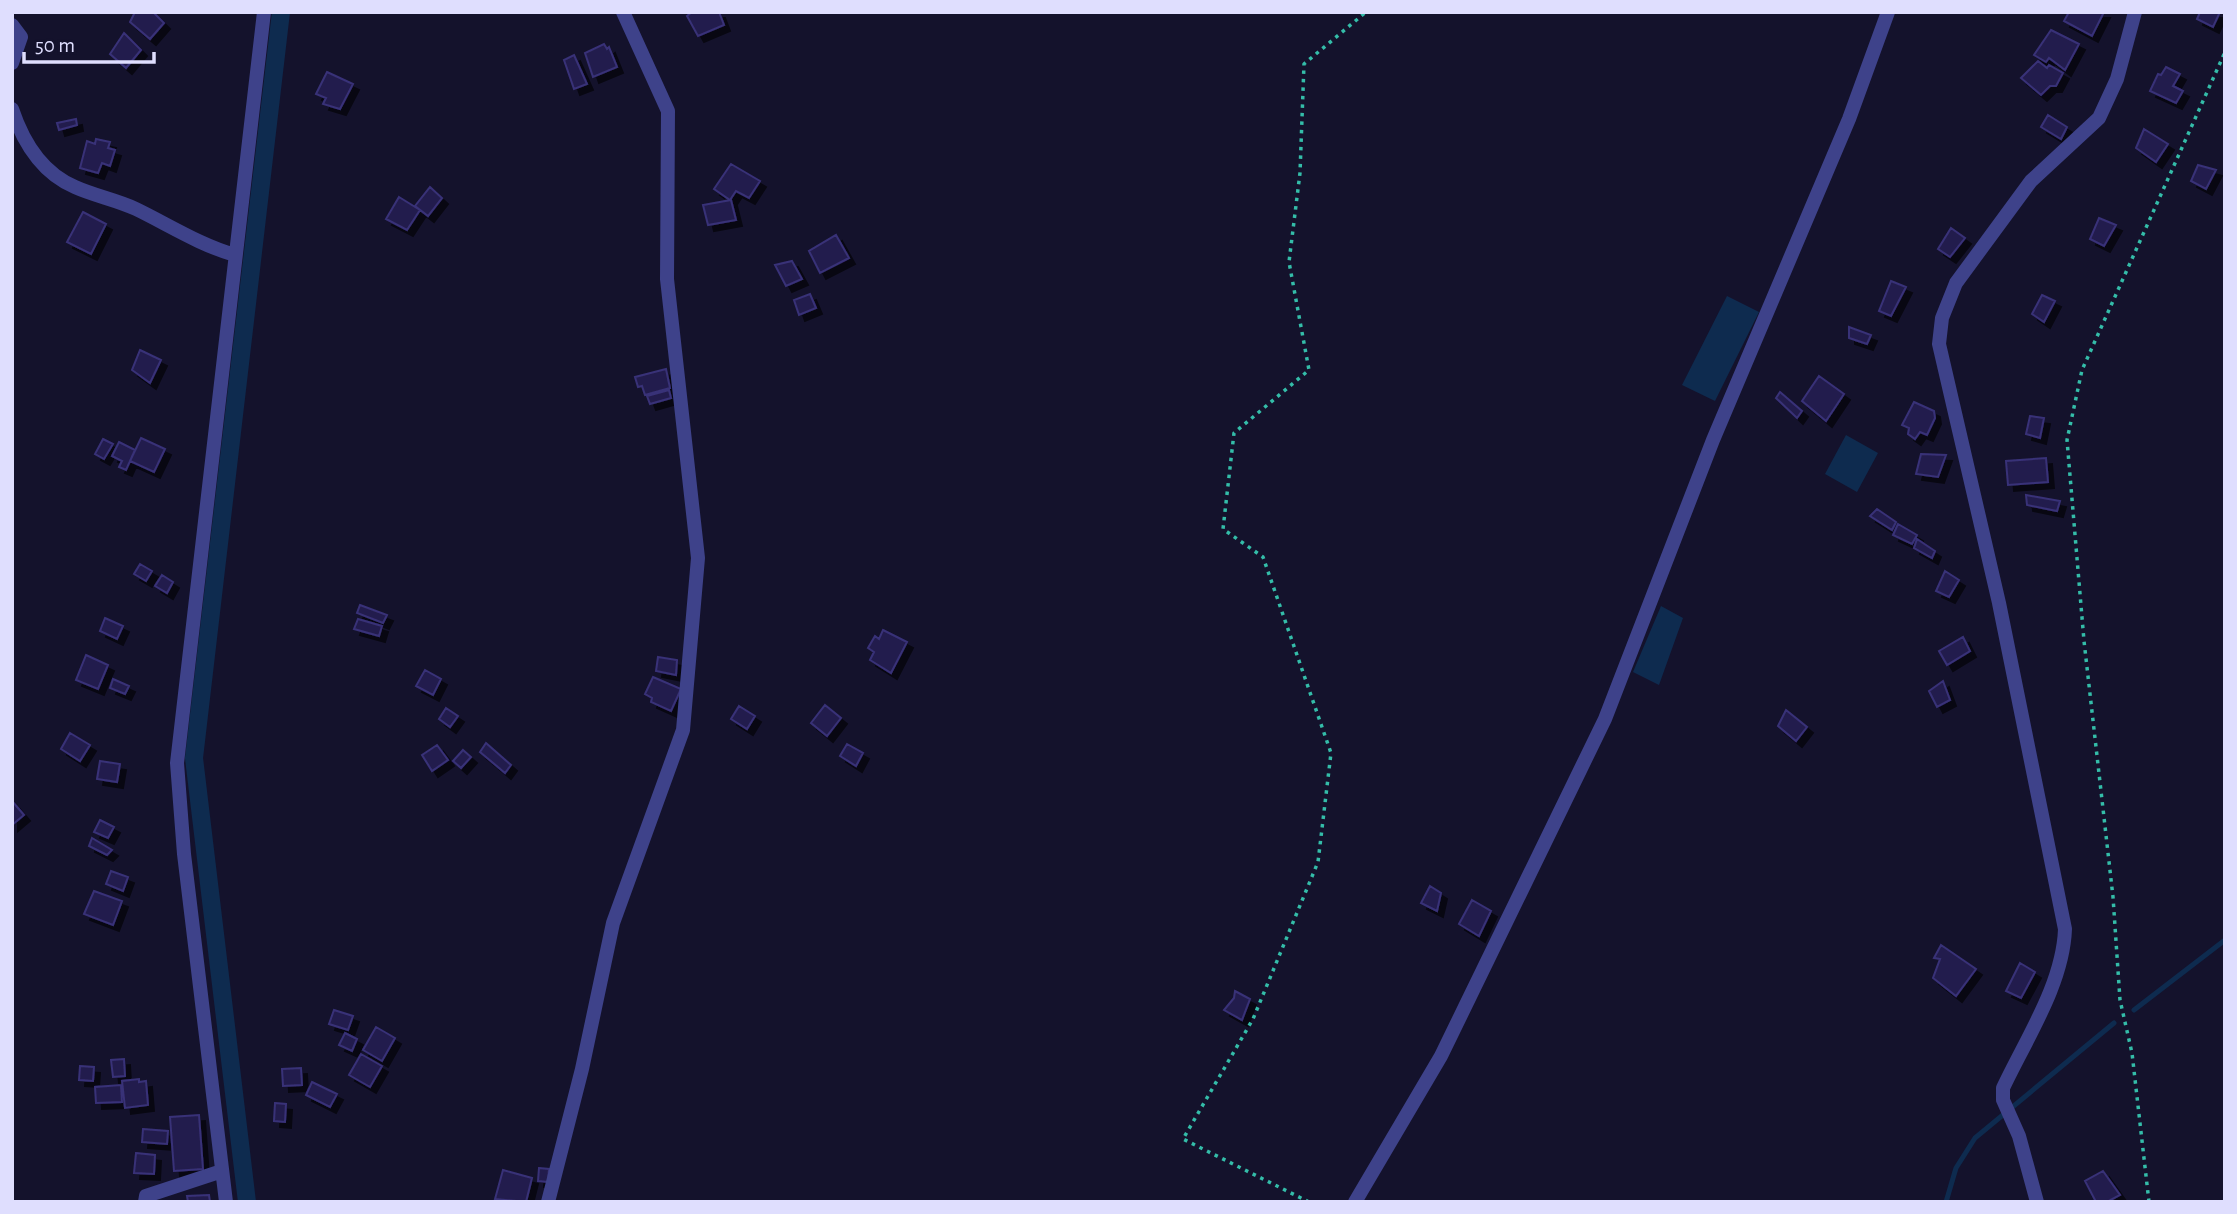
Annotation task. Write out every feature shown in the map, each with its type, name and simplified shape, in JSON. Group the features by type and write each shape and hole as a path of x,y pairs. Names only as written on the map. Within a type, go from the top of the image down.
{"street":[{"path":"226,1202 184,854 177,763 264,12"},
{"path":"548,1202 582,1069 613,923 682,730 698,558 667,279 668,111 624,12"},
{"path":"1355,1202 1441,1056 1605,719 1713,440 1849,120 1888,12"},
{"path":"2037,1202 2019,1136 2003,1100 2003,1088 2053,981 2064,951 2065,929 1999,603 1939,344 1942,318 1956,283 2031,181 2099,118 2117,79 2135,12"},
{"path":"12,25 21,37 12,63"},
{"path":"12,109 29,151 59,178 73,187 132,207 216,250 235,255"},
{"path":"145,1202 146,1196 222,1171"}],"path":[{"path":"1309,1202 1183,1139 1253,1019 1318,862 1331,753 1263,558 1223,528 1234,433 1308,370 1289,262 1300,173 1304,64 1366,12"},
{"path":"2149,1202 2132,1053 2120,1000 2113,897 2084,640 2067,440 2082,370 2225,52"}],"water":[{"path":"1727,296 1759,312 1715,401 1682,385"},
{"path":"1846,435 1878,453 1857,492 1825,474"},
{"path":"1661,606 1683,618 1659,685 1633,672"}],"building":[{"path":"135,12 153,12 164,23 150,39 130,22"},
{"path":"692,12 719,12 724,25 698,36 687,16"},
{"path":"2069,12 2104,12 2092,36 2064,21"},
{"path":"2200,12 2220,12 2213,27 2197,19"},
{"path":"2051,30 2079,44 2065,70 2049,58 2046,62 2034,55"},
{"path":"124,33 141,50 126,68 110,54"},
{"path":"604,44 607,49 609,47 617,67 593,77 585,53"},
{"path":"574,55 587,84 574,89 564,60"},
{"path":"2038,61 2047,68 2049,65 2063,73 2056,86 2050,86 2041,95 2021,78"},
{"path":"2166,67 2180,74 2173,86 2183,91 2176,103 2150,91 2158,74 2161,75"},
{"path":"327,72 353,84 340,109 323,104 326,98 316,94"},
{"path":"2048,115 2067,127 2061,139 2041,127"},
{"path":"76,119 77,125 59,130 57,123"},
{"path":"2144,129 2168,144 2156,162 2136,148"},
{"path":"96,139 110,142 108,148 115,150 110,166 102,163 98,173 80,168 87,141 95,144"},
{"path":"731,164 760,181 749,198 736,191 730,200 714,189"},
{"path":"2198,165 2216,170 2206,189 2191,181"},
{"path":"430,187 442,198 428,216 415,206"},
{"path":"399,197 420,210 407,230 386,219"},
{"path":"731,200 736,220 708,225 703,205"},
{"path":"83,212 106,224 91,254 67,242"},
{"path":"2099,218 2116,225 2104,246 2090,239"},
{"path":"1951,228 1965,238 1950,257 1938,249"},
{"path":"836,235 849,258 820,273 809,251"},
{"path":"792,261 802,279 786,286 775,265"},
{"path":"1891,281 1906,287 1891,316 1879,311"},
{"path":"810,294 816,308 799,315 794,300"},
{"path":"2042,295 2055,301 2044,322 2032,314"},
{"path":"1849,327 1871,335 1867,344 1849,338"},
{"path":"140,350 161,360 150,383 132,370"},
{"path":"666,369 670,388 645,395 642,386 638,387 635,377"},
{"path":"1819,376 1844,394 1826,421 1802,401"},
{"path":"669,390 671,398 650,404 647,396"},
{"path":"1780,392 1802,411 1797,418 1776,398"},
{"path":"1914,402 1934,411 1935,418 1927,435 1920,432 1915,439 1908,434 1909,428 1902,425"},
{"path":"2030,416 2044,418 2040,438 2026,434"},
{"path":"141,438 165,449 154,472 130,461"},
{"path":"103,439 113,444 104,459 95,454"},
{"path":"119,442 135,450 126,470 119,467 122,461 112,456"},
{"path":"1921,454 1946,455 1938,477 1916,474"},
{"path":"2046,458 2048,482 2008,485 2006,461"},
{"path":"2026,495 2060,501 2057,511 2027,505"},
{"path":"1877,509 1896,522 1892,530 1870,516"},
{"path":"1898,524 1917,535 1912,544 1893,535"},
{"path":"1917,539 1935,551 1932,558 1914,548"},
{"path":"140,564 152,571 146,581 134,574"},
{"path":"1945,571 1959,580 1949,597 1936,591"},
{"path":"162,575 173,582 167,593 155,586"},
{"path":"360,605 387,615 383,623 357,613"},
{"path":"105,618 123,626 117,639 100,631"},
{"path":"358,619 382,626 379,636 354,629"},
{"path":"883,630 907,642 891,673 870,660 874,652 868,648 875,636 879,639"},
{"path":"1963,637 1970,651 1947,665 1939,651"},
{"path":"86,655 108,665 98,689 76,680"},
{"path":"658,657 677,660 676,675 656,671"},
{"path":"425,670 441,679 433,695 416,686"},
{"path":"653,677 681,689 671,711 651,702 652,698 645,694"},
{"path":"113,679 129,686 125,694 110,688"},
{"path":"1943,681 1950,700 1937,707 1929,691"},
{"path":"825,705 841,718 827,736 811,723"},
{"path":"739,706 755,716 747,729 731,719"},
{"path":"446,708 458,716 450,727 439,719"},
{"path":"1786,710 1807,727 1796,741 1778,726"},
{"path":"70,733 90,745 80,761 61,749"},
{"path":"486,743 511,765 505,773 480,752"},
{"path":"847,744 863,753 856,766 840,756"},
{"path":"437,745 448,760 432,771 422,755"},
{"path":"463,750 471,757 461,768 453,761"},
{"path":"100,761 120,764 117,782 97,779"},
{"path":"12,801 24,815 12,825"},
{"path":"100,820 114,827 108,838 94,832"},
{"path":"92,838 112,850 107,855 89,846"},
{"path":"111,871 128,877 123,891 106,884"},
{"path":"1430,886 1441,893 1437,911 1421,903"},
{"path":"94,891 122,901 113,925 84,914"},
{"path":"1472,900 1491,911 1479,936 1459,924"},
{"path":"1941,945 1976,969 1956,996 1933,978 1940,959 1934,958"},
{"path":"2020,963 2035,972 2021,998 2006,991"},
{"path":"1235,991 1250,999 1242,1020 1224,1010 1234,998"},
{"path":"334,1010 353,1016 348,1030 329,1024"},
{"path":"376,1027 395,1038 382,1061 363,1050"},
{"path":"345,1033 357,1039 352,1051 339,1045"},
{"path":"361,1054 382,1066 370,1087 349,1075"},
{"path":"124,1059 125,1076 113,1077 111,1060"},
{"path":"80,1066 94,1067 93,1081 79,1080"},
{"path":"301,1068 302,1085 283,1086 282,1069"},
{"path":"139,1079 139,1082 146,1081 148,1105 125,1108 122,1081"},
{"path":"312,1082 337,1094 330,1107 306,1095"},
{"path":"121,1085 122,1102 96,1103 95,1087"},
{"path":"275,1103 286,1104 285,1122 274,1121"},
{"path":"199,1115 203,1169 174,1171 170,1117"},
{"path":"143,1129 168,1131 167,1144 142,1142"},
{"path":"136,1153 155,1155 154,1174 134,1173"},
{"path":"539,1168 549,1169 548,1182 538,1181"},
{"path":"503,1170 532,1178 526,1202 495,1199"},
{"path":"2103,1171 2120,1195 2107,1202 2096,1202 2085,1181"},
{"path":"209,1195 210,1202 188,1202 187,1196"}],"waterway":[{"path":"247,1202 194,758 281,12"},
{"path":"2134,1010 2225,940"},
{"path":"1946,1202 1956,1168 1975,1138 2114,1023"}]}
